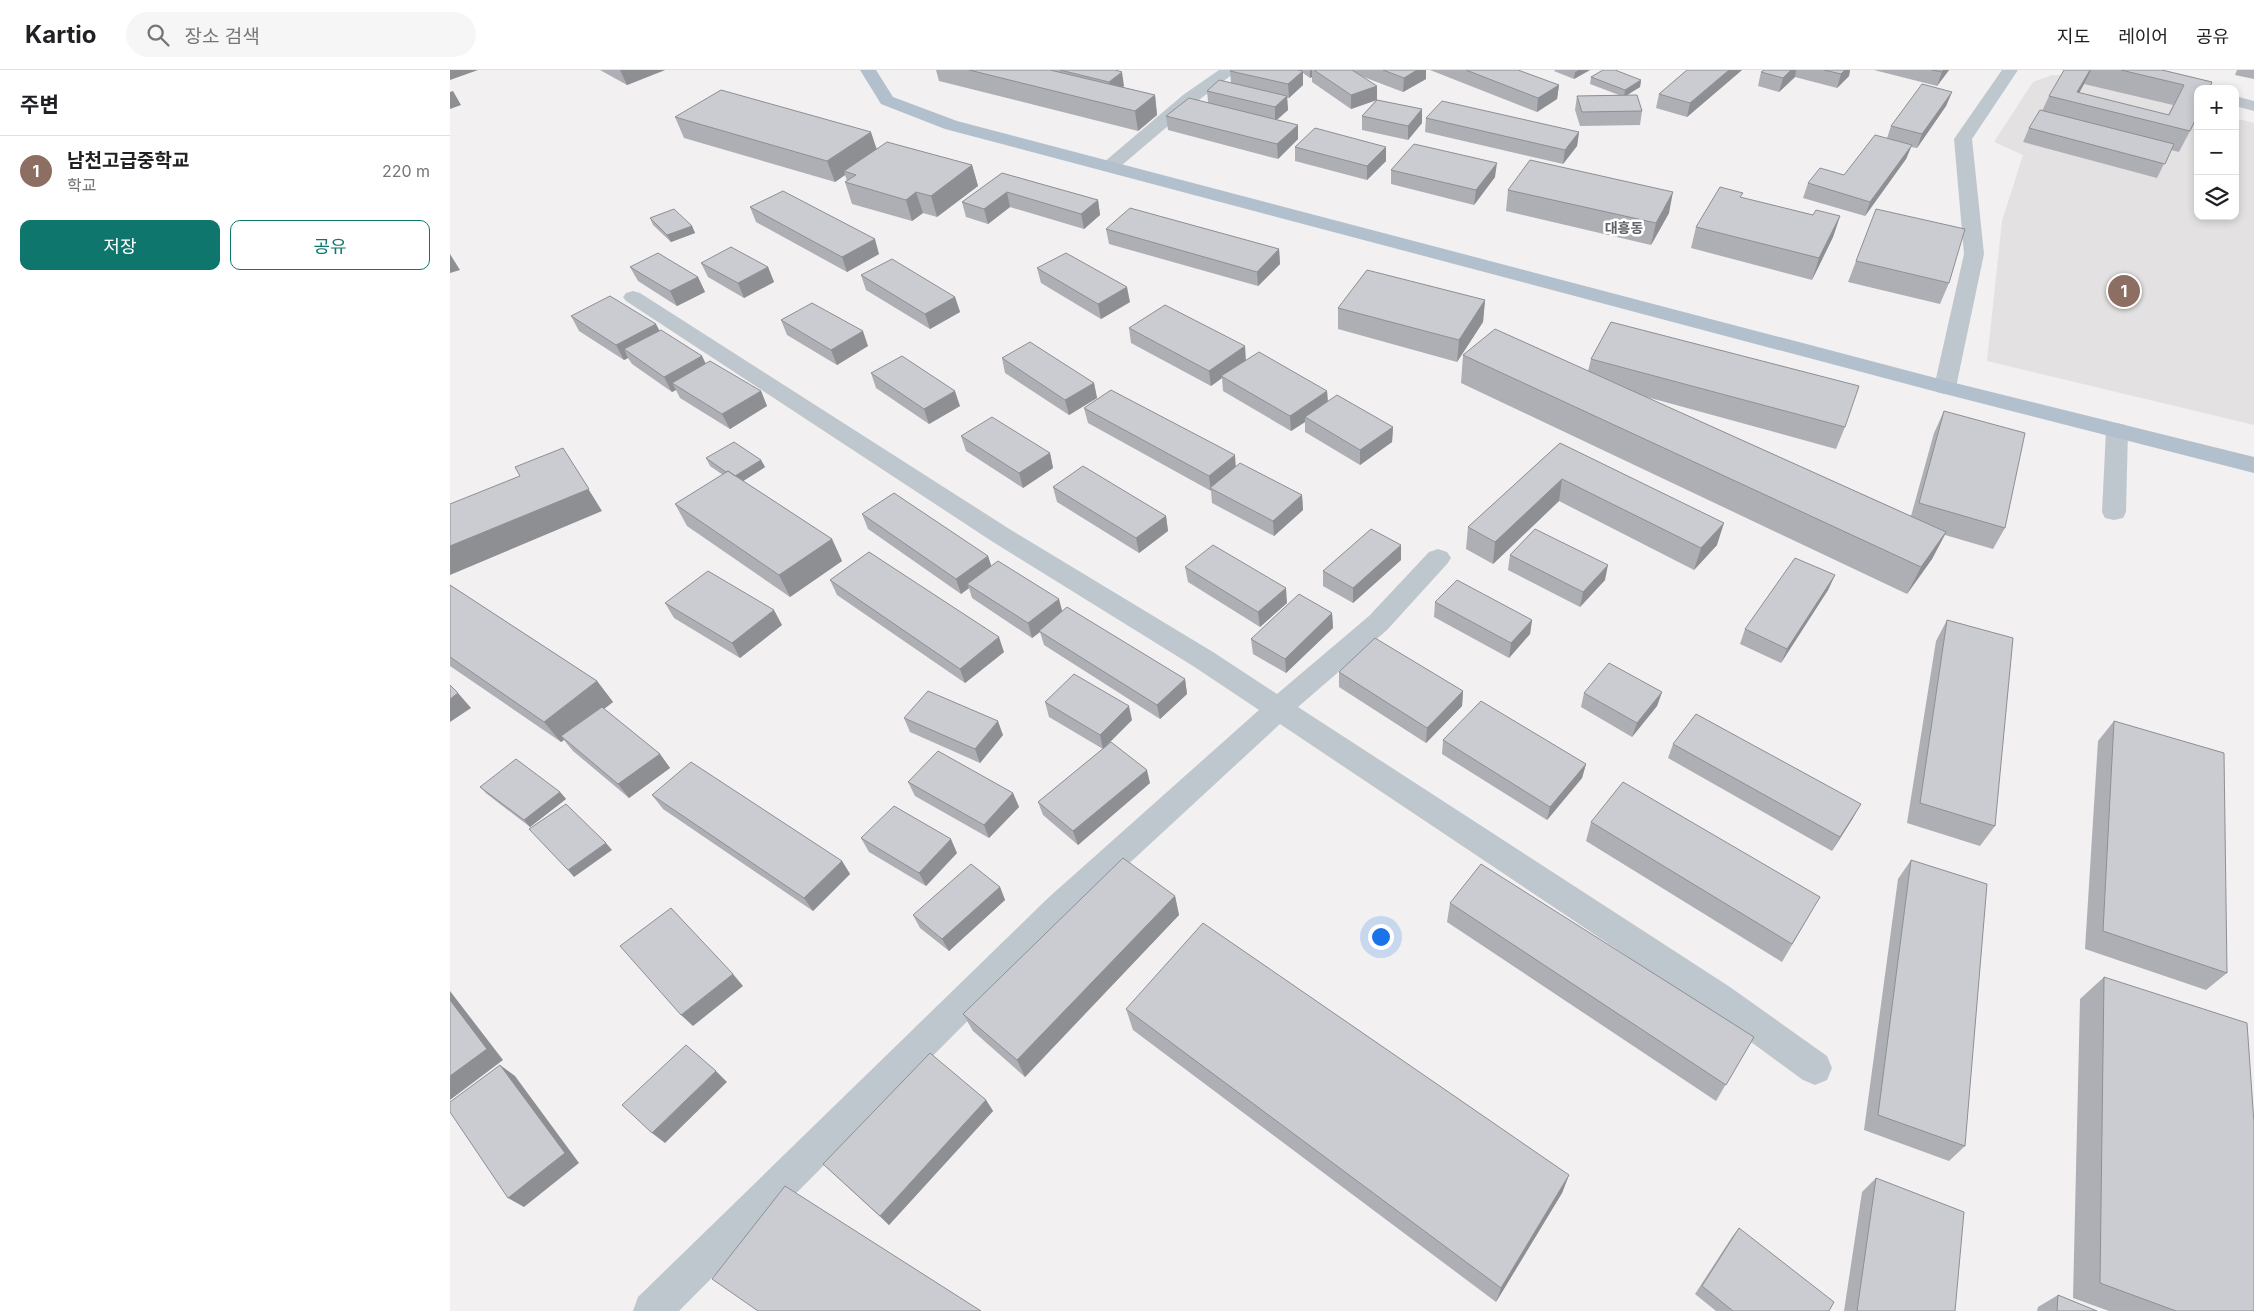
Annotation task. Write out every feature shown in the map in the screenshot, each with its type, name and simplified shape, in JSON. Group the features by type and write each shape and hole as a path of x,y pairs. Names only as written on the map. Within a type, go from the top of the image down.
{"main road":[{"path":"868,70 888,100 951,125 1945,387 2254,465"}],"street":[{"path":"1109,168 1189,99 1230,70"},
{"path":"1945,387 1974,254 1963,139 2010,70"},
{"path":"2239,102 2254,106"},
{"path":"633,297 1002,536 1204,659 1718,998 1815,1068"},
{"path":"2114,512 2117,430"},
{"path":"652,1311 1059,908 1278,708 1378,623 1438,558"}],"shaded area":[{"path":"2052,75 2075,75 2194,108 2194,220 2239,220 2239,119 2254,123 2254,425 1987,361 2002,221 2023,155 1994,142 2033,82"}],"building":[{"path":"969,70 1050,70 1155,95 1135,111"},
{"path":"1060,70 1115,70 1122,72 1109,82"},
{"path":"1231,70 1297,70 1303,71 1288,84"},
{"path":"1314,70 1352,70 1377,86 1351,95"},
{"path":"1383,70 1417,70 1404,78"},
{"path":"1466,70 1518,70 1559,85 1538,98"},
{"path":"1603,70 1615,70 1641,80 1625,90 1591,77"},
{"path":"1687,70 1729,70 1690,103 1659,94"},
{"path":"1764,70 1791,70 1783,78 1761,72"},
{"path":"1824,70 1845,70 1841,74"},
{"path":"2064,70 2090,70 2077,92 2169,115 2184,85 2121,70 2162,70 2212,82 2211,85 2194,85 2194,122 2190,131 2049,96"},
{"path":"1219,80 1287,96 1275,107 1207,91"},
{"path":"1922,84 1952,92 1922,134 1891,126"},
{"path":"721,90 871,132 827,161 675,117"},
{"path":"1637,95 1642,111 1582,112 1577,96"},
{"path":"1189,98 1298,125 1277,144 1166,116"},
{"path":"1377,100 1422,109 1408,126 1362,116"},
{"path":"1442,101 1579,132 1565,150 1426,118"},
{"path":"2040,110 2174,144 2165,164 2029,128"},
{"path":"1315,128 1386,147 1367,166 1295,147"},
{"path":"1875,135 1912,145 1870,202 1808,183 1820,168 1844,175"},
{"path":"887,142 972,165 931,196 916,192 906,200 845,182 856,175 844,171"},
{"path":"1414,144 1497,163 1476,190 1391,170"},
{"path":"1530,160 1673,192 1656,223 1508,190"},
{"path":"1002,173 1098,200 1081,214 1007,192 984,209 962,202"},
{"path":"1720,187 1743,193 1740,197 1813,215 1816,210 1840,216 1819,258 1696,227"},
{"path":"783,191 875,239 842,257 750,207"},
{"path":"1130,208 1279,249 1257,272 1106,229"},
{"path":"674,209 692,226 667,235 650,218"},
{"path":"1876,209 1965,229 1949,283 1856,261"},
{"path":"731,247 768,267 738,283 701,263"},
{"path":"658,253 698,277 670,291 630,267"},
{"path":"1066,253 1127,287 1098,304 1037,268"},
{"path":"892,259 955,297 925,314 861,275"},
{"path":"1367,270 1485,300 1459,340 1338,308"},
{"path":"610,296 656,324 616,345 571,316"},
{"path":"812,303 863,331 831,350 781,320"},
{"path":"1165,305 1245,346 1209,371 1129,328"},
{"path":"1611,322 1859,386 1845,427 1591,359"},
{"path":"1495,329 1946,532 1921,567 1463,355"},
{"path":"661,330 702,356 664,377 624,349"},
{"path":"1030,342 1094,383 1065,400 1002,358"},
{"path":"1259,352 1327,391 1290,416 1221,376"},
{"path":"902,356 955,391 924,409 871,373"},
{"path":"710,361 761,391 722,414 672,383"},
{"path":"1111,390 1235,455 1209,476 1084,408"},
{"path":"1337,395 1393,427 1360,450 1305,417"},
{"path":"1944,411 2025,433 2005,528 1919,503"},
{"path":"992,417 1050,453 1019,473 961,436"},
{"path":"734,442 761,460 735,476 706,458"},
{"path":"1560,443 1724,523 1701,548 1562,479 1495,542 1468,527"},
{"path":"563,448 589,489 450,546 450,504 520,476 515,467"},
{"path":"1240,463 1302,495 1273,521 1210,488"},
{"path":"1083,466 1166,516 1136,538 1053,487"},
{"path":"728,471 832,539 779,575 675,504"},
{"path":"894,493 988,556 956,579 862,514"},
{"path":"1371,529 1401,545 1353,588 1323,571"},
{"path":"1535,529 1608,565 1583,592 1510,555"},
{"path":"1213,545 1286,588 1258,612 1185,567"},
{"path":"869,552 999,637 960,669 830,580"},
{"path":"1795,558 1835,575 1787,649 1745,629"},
{"path":"998,561 1059,599 1028,623 967,584"},
{"path":"708,571 774,610 732,643 665,603"},
{"path":"1457,580 1532,620 1511,643 1435,602"},
{"path":"450,585 597,681 544,722 450,657"},
{"path":"1299,594 1332,613 1285,659 1251,639"},
{"path":"1067,607 1185,679 1157,705 1039,631"},
{"path":"1947,620 2013,638 1995,826 1920,803"},
{"path":"1375,638 1463,691 1427,728 1339,672"},
{"path":"1609,663 1662,692 1637,723 1584,693"},
{"path":"1074,674 1129,706 1100,735 1045,702"},
{"path":"450,685 458,693 450,699"},
{"path":"928,691 998,721 975,749 904,718"},
{"path":"1481,701 1586,764 1550,807 1443,740"},
{"path":"602,707 660,754 618,784 561,736"},
{"path":"1696,714 1861,804 1840,837 1673,744"},
{"path":"2114,721 2224,753 2227,973 2103,931"},
{"path":"1111,742 1147,770 1073,831 1038,802"},
{"path":"938,751 1013,793 984,825 908,782"},
{"path":"516,759 560,792 524,820 480,787"},
{"path":"691,762 842,861 804,898 652,795"},
{"path":"1623,782 1820,897 1792,944 1591,822"},
{"path":"566,804 606,843 568,870 529,829"},
{"path":"894,806 951,839 919,873 861,838"},
{"path":"1123,858 1175,896 1017,1060 963,1014"},
{"path":"1911,860 1987,884 1965,1146 1878,1115"},
{"path":"971,864 1000,887 942,939 913,915"},
{"path":"1481,864 1754,1037 1726,1085 1450,903"},
{"path":"671,908 733,974 681,1015 620,946"},
{"path":"1203,923 1569,1175 1501,1288 1126,1009"},
{"path":"2104,977 2247,1023 2254,1123 2254,1311 2176,1311 2100,1283"},
{"path":"450,1000 487,1049 450,1076"},
{"path":"686,1045 716,1071 652,1133 622,1105"},
{"path":"930,1053 986,1100 880,1216 823,1164"},
{"path":"500,1065 565,1153 508,1198 450,1112 450,1102"},
{"path":"1876,1178 1964,1212 1955,1311 1857,1311"},
{"path":"785,1186 981,1311 758,1311 712,1279"},
{"path":"1739,1228 1834,1302 1829,1311 1733,1311 1702,1286"},
{"path":"2058,1295 2097,1311 2057,1311"}],"place":[{"name":"남천고급중학교","path":"2124,291"}],"district":[{"name":"대흥동","path":"1624,227"}]}
